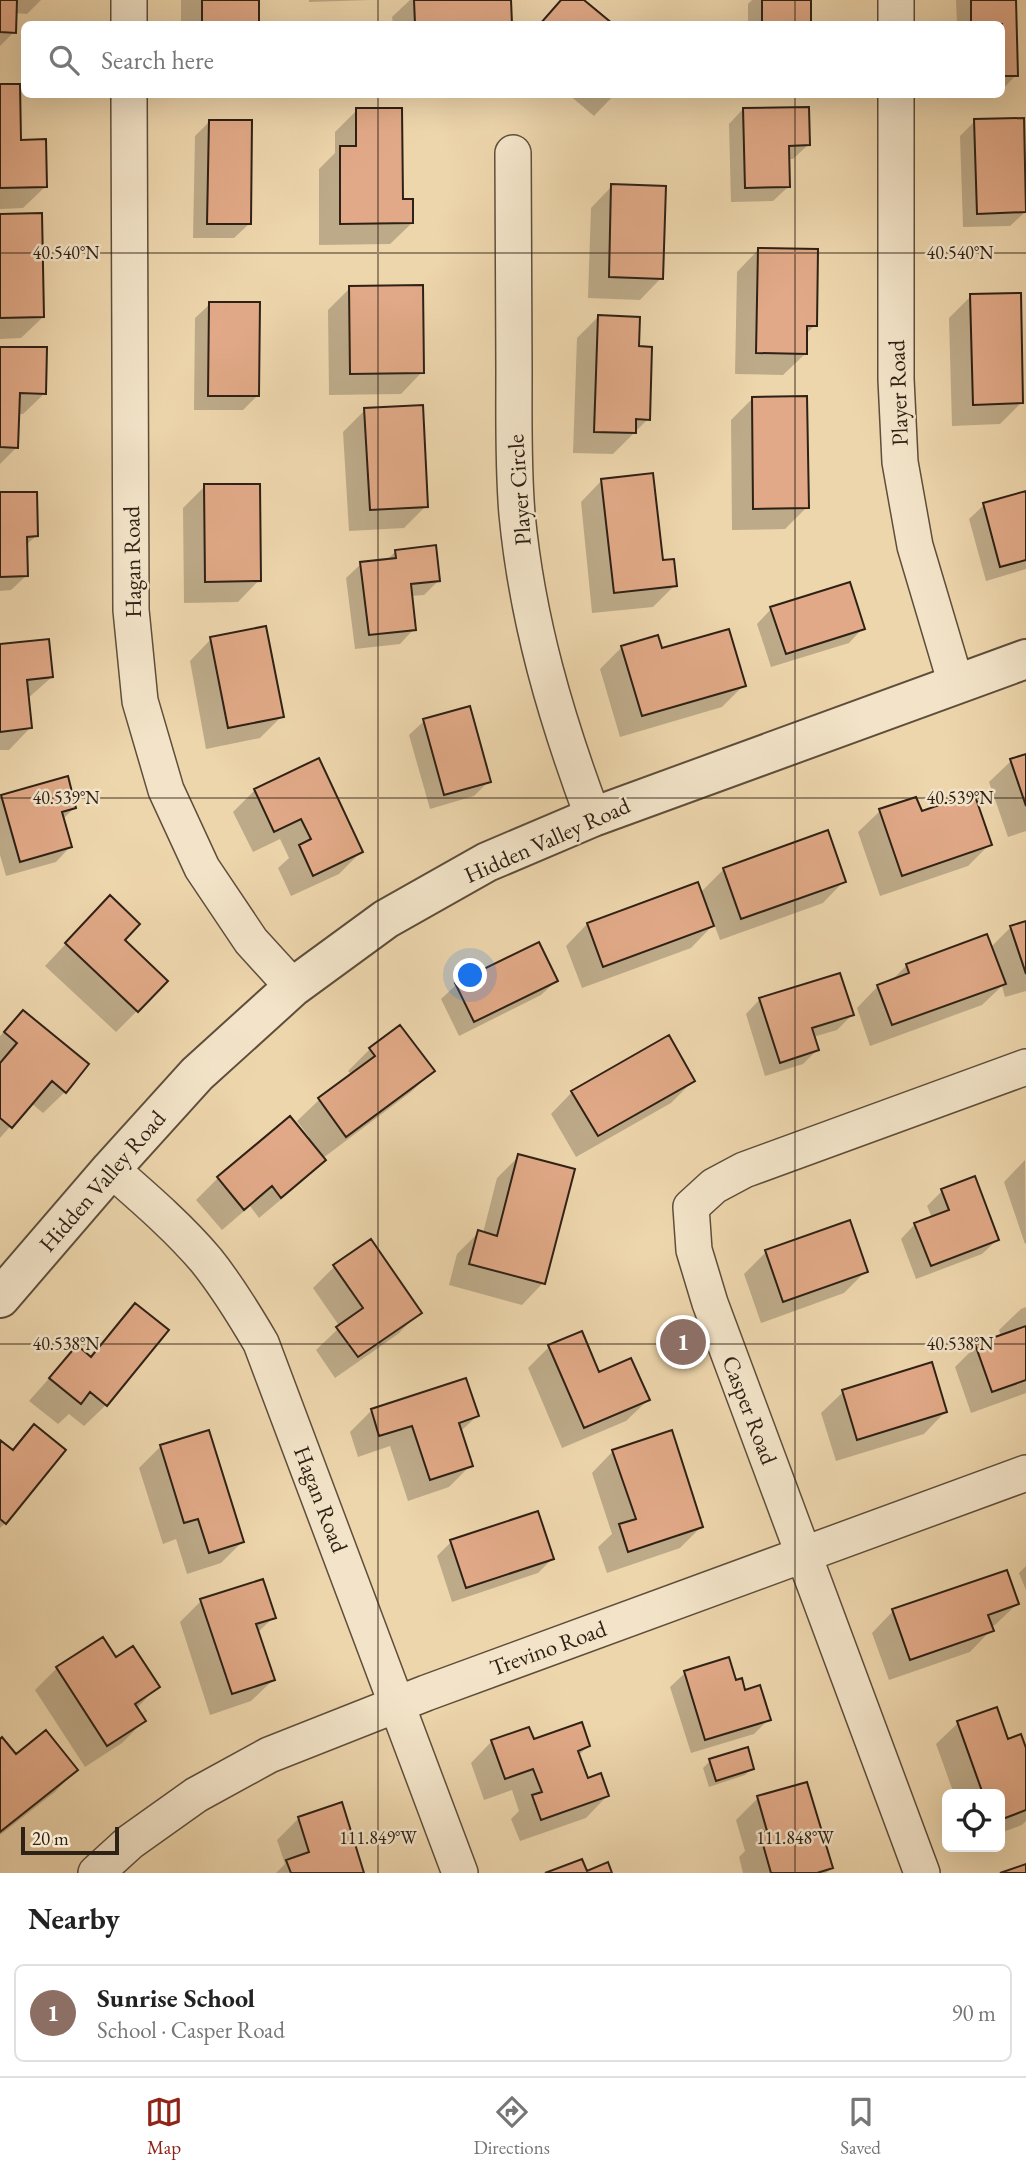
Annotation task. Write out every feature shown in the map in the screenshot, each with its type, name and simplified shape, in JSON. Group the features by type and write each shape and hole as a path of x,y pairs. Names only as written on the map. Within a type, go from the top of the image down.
{"street":[{"path":"129,21 130,0"},
{"path":"896,0 896,21"},
{"name":"Hagan Road","path":"129,98 131,610 140,701 166,790 202,868 251,941 293,987"},
{"name":"Player Road","path":"896,98 896,379 900,462 915,546 956,684"},
{"name":"Player Circle","path":"513,153 517,513 528,594 544,674 569,755 593,817"},
{"name":"Hidden Valley Road","path":"0,1298 197,1074 293,987 386,919 487,862 593,817 1026,659"},
{"name":"Casper Road","path":"922,1873 710,1303 694,1251 691,1207 714,1186 744,1170 1026,1067"},
{"name":"Hagan Road","path":"111,1169 173,1225 206,1261 236,1301 261,1343 460,1873"},
{"name":"Trevino Road","path":"96,1873 130,1842 196,1795 269,1755 398,1704 1026,1473"}],"building":[{"path":"0,0 17,0 16,33 0,32"},
{"path":"202,0 259,0 259,21 202,21"},
{"path":"414,0 511,0 512,21 415,21"},
{"path":"561,0 584,0 609,21 543,21"},
{"path":"762,0 811,0 811,21 762,21"},
{"path":"971,0 1016,0 1018,76 1005,76 1005,21 971,21"},
{"path":"0,84 20,84 21,140 46,139 47,187 0,188"},
{"path":"809,107 810,145 789,146 790,187 745,188 743,108"},
{"path":"356,108 402,108 403,199 413,199 413,223 340,224 340,146 356,146"},
{"path":"1024,118 1026,212 977,214 974,119"},
{"path":"209,120 252,120 251,224 207,224"},
{"path":"611,184 666,186 663,279 609,277"},
{"path":"42,213 44,317 0,318 0,214"},
{"path":"758,248 818,249 817,326 807,326 807,354 756,353"},
{"path":"423,285 424,373 350,374 349,286"},
{"path":"1021,293 1023,403 973,405 970,294"},
{"path":"209,302 260,302 259,396 208,396"},
{"path":"598,315 640,317 639,346 652,347 650,420 636,419 636,433 594,432"},
{"path":"0,347 47,347 46,394 20,393 18,448 0,447"},
{"path":"807,396 809,508 753,509 752,397"},
{"path":"423,405 428,507 370,510 364,408"},
{"path":"653,473 663,560 674,559 677,586 614,593 601,479"},
{"path":"204,484 260,484 261,581 205,582"},
{"path":"1026,491 1026,560 1000,567 983,503"},
{"path":"0,492 37,492 38,536 27,537 28,576 0,577"},
{"path":"436,545 440,581 411,584 416,630 369,635 360,562 396,558 395,550"},
{"path":"850,582 865,629 786,654 770,607"},
{"path":"266,626 284,717 228,728 210,637"},
{"path":"729,629 746,686 642,716 621,646 658,635 662,648"},
{"path":"49,639 53,677 27,680 32,728 0,732 0,644"},
{"path":"470,706 491,782 444,795 423,719"},
{"path":"1026,754 1026,806 1010,759"},
{"path":"319,758 363,852 313,876 299,845 311,839 301,819 274,832 254,789"},
{"path":"68,776 76,808 62,812 72,847 20,862 1,795"},
{"path":"974,793 992,845 902,876 879,809 916,797 922,811"},
{"path":"828,830 846,882 741,919 723,868"},
{"path":"698,882 714,926 603,967 587,923"},
{"path":"110,895 140,924 125,940 168,981 138,1012 65,943"},
{"path":"1026,921 1026,974 1010,926"},
{"path":"987,934 1006,984 892,1025 877,985 909,973 906,964"},
{"path":"539,942 558,981 474,1022 455,983"},
{"path":"840,973 854,1015 812,1028 819,1050 780,1063 759,998"},
{"path":"23,1010 89,1064 66,1093 52,1081 12,1128 0,1118 0,1063 17,1043 4,1032"},
{"path":"400,1025 435,1071 346,1137 318,1098 375,1056 369,1048"},
{"path":"669,1035 695,1081 598,1136 571,1091"},
{"path":"290,1116 326,1160 281,1198 272,1186 244,1210 217,1177"},
{"path":"518,1154 575,1169 545,1284 469,1264 478,1230 497,1236"},
{"path":"975,1176 999,1240 931,1266 914,1223 949,1210 941,1189"},
{"path":"850,1220 868,1272 783,1302 765,1250"},
{"path":"371,1239 422,1313 358,1357 336,1327 363,1308 333,1265"},
{"path":"135,1303 169,1330 107,1406 90,1392 81,1404 49,1378 77,1345 91,1357"},
{"path":"1026,1326 1026,1380 992,1392 975,1344"},
{"path":"582,1331 599,1372 631,1358 650,1400 584,1428 548,1345"},
{"path":"932,1362 947,1412 857,1440 842,1390"},
{"path":"466,1378 479,1416 459,1423 473,1466 430,1480 412,1426 379,1436 371,1409"},
{"path":"34,1424 66,1450 6,1524 0,1519 0,1440 13,1450"},
{"path":"209,1430 244,1542 209,1553 198,1519 184,1523 160,1445"},
{"path":"672,1430 703,1527 628,1552 619,1524 636,1519 612,1450"},
{"path":"538,1511 554,1559 466,1588 450,1540"},
{"path":"1007,1570 1019,1604 988,1615 994,1631 910,1660 892,1609"},
{"path":"263,1579 276,1618 256,1624 275,1680 232,1694 200,1599"},
{"path":"103,1637 116,1657 133,1646 160,1687 135,1704 146,1721 107,1746 56,1667"},
{"path":"729,1657 736,1680 742,1678 745,1690 760,1685 771,1720 705,1740 684,1671"},
{"path":"997,1707 1008,1739 1021,1734 1026,1748 1026,1810 1005,1818 1005,1789 981,1789 957,1721"},
{"path":"582,1722 590,1746 578,1751 588,1778 601,1773 609,1796 541,1820 532,1795 542,1792 533,1769 505,1779 491,1740 529,1727 534,1739"},
{"path":"46,1730 78,1770 0,1832 0,1739 2,1737 16,1754"},
{"path":"748,1747 754,1769 716,1781 709,1759"},
{"path":"807,1782 833,1868 817,1873 771,1873 760,1834 767,1831 757,1796"},
{"path":"342,1802 364,1873 291,1873 286,1860 309,1852 298,1817"},
{"path":"582,1859 587,1871 608,1862 612,1873 545,1873"},
{"path":"1026,1864 1026,1873 1000,1873"}],"place":[{"name":"Sunrise School","path":"683,1342"}]}
